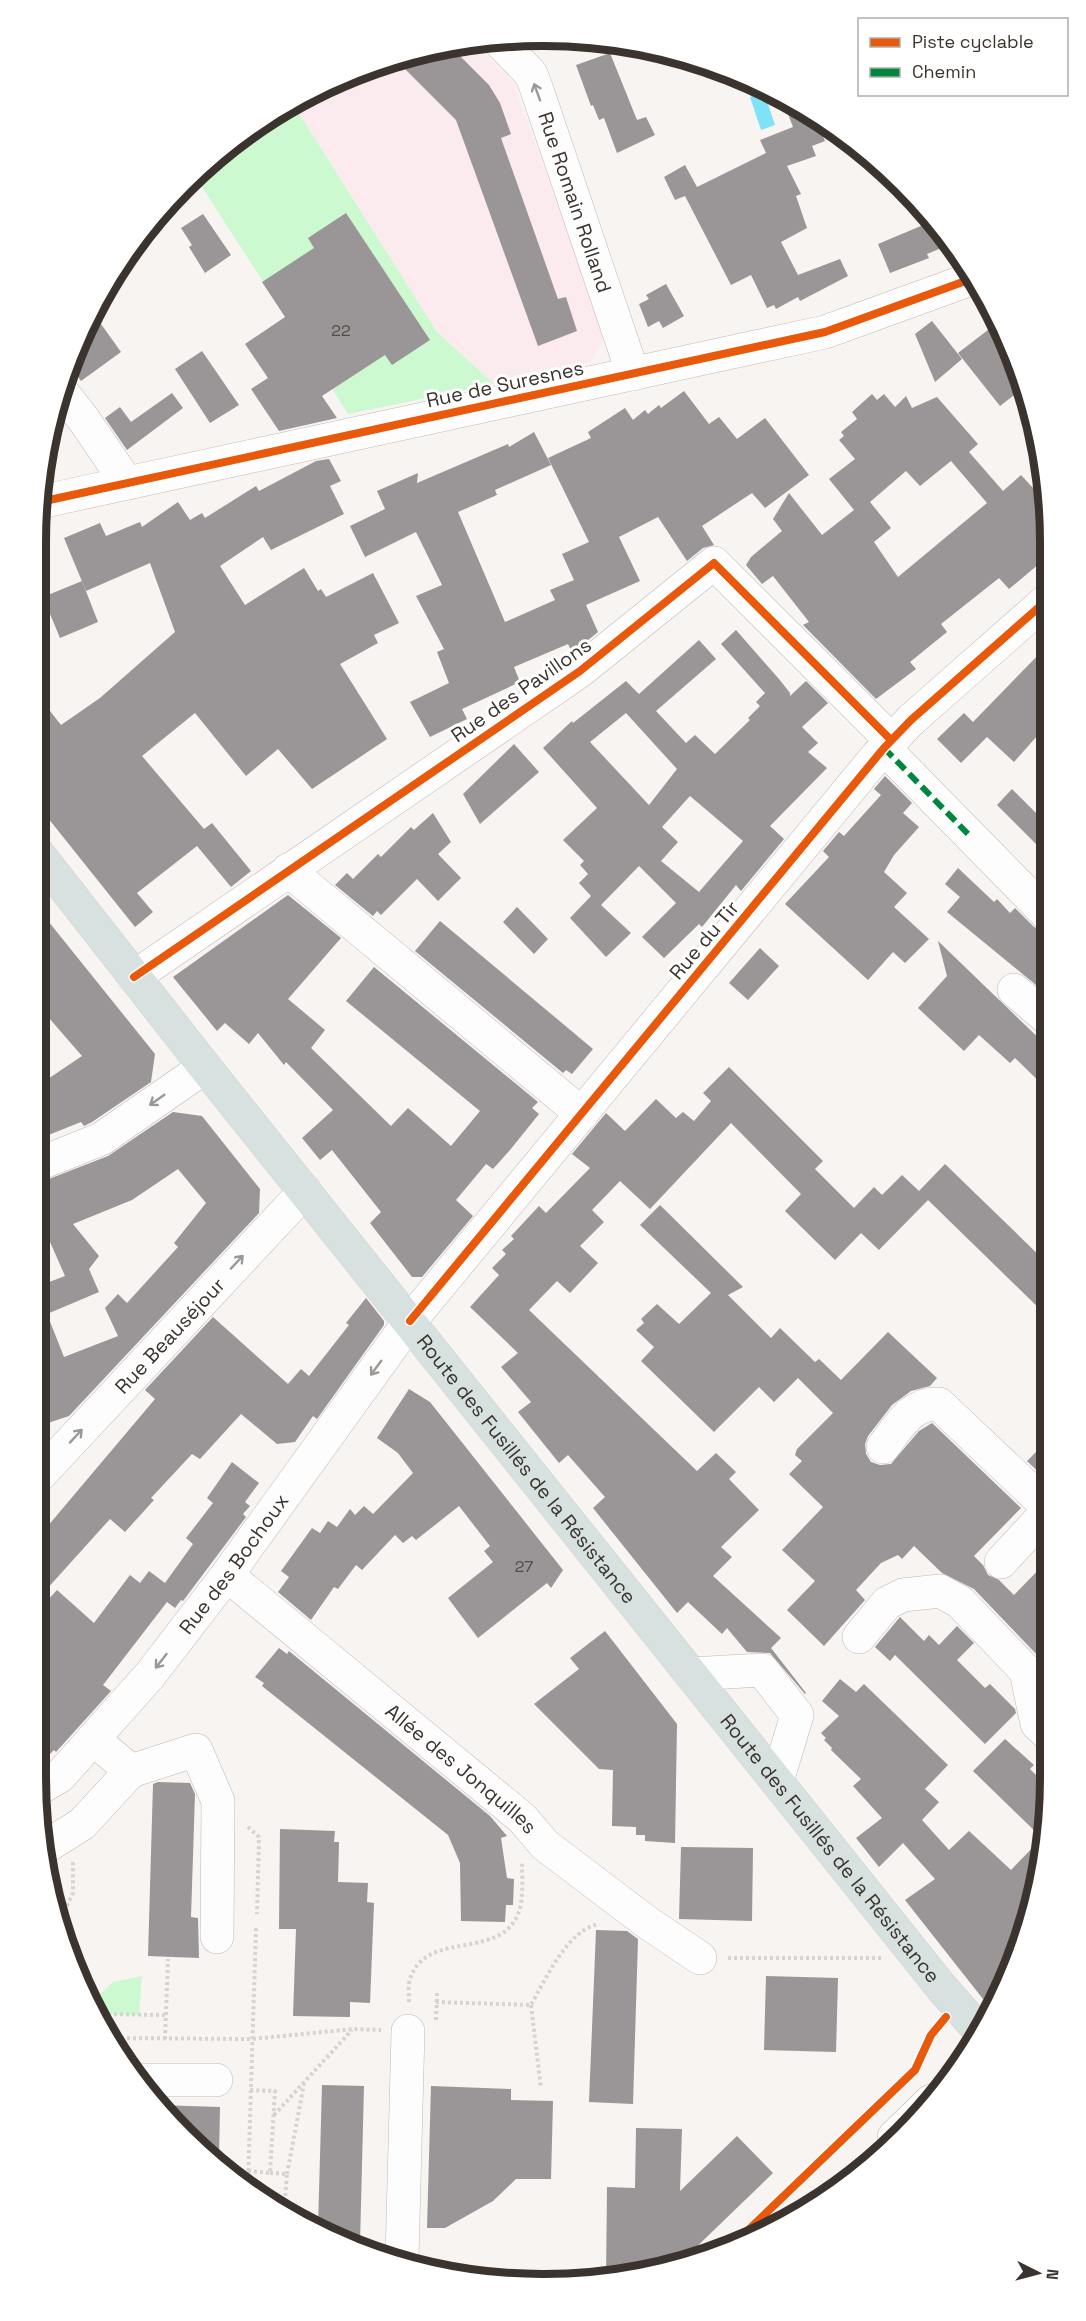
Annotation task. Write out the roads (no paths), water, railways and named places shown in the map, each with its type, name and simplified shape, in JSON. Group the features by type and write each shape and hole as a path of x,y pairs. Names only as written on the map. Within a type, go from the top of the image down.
{"main road":[{"name":"Route des Fusillés de la Résistance","path":"46,864 205,1067 919,1959 974,2024"}],"street":[{"name":"Rue Romain Rolland","path":"506,48 523,65 533,81 633,374"},
{"name":"Rue de Suresnes","path":"49,500 825,332 965,281"},
{"path":"68,400 127,483"},
{"path":"63,413 76,432 105,452"},
{"name":"Rue des Pavillons","path":"134,977 580,671 714,563 887,744"},
{"name":"Rue du Tir","path":"410,1321 887,744 1040,606"},
{"path":"887,744 970,836 1040,907"},
{"path":"288,870 582,1114"},
{"path":"1014,990 1040,1012"},
{"path":"46,1161 101,1139 205,1067"},
{"name":"Rue Beauséjour","path":"46,1468 305,1191"},
{"name":"Rue des Bochoux","path":"46,1784 60,1776 150,1675 227,1575 410,1321"},
{"path":"883,1447 911,1411 929,1403 939,1404 1040,1500"},
{"path":"1001,1562 1040,1519"},
{"name":"Allée des Jonquilles","path":"227,1575 522,1818 544,1845 648,1923 700,1958"},
{"path":"859,1637 887,1603 903,1595 940,1591 960,1602 1026,1671 1036,1724 1040,1727"},
{"path":"692,1674 762,1670 797,1715 777,1781"},
{"path":"93,1739 131,1771"},
{"path":"51,1843 82,1824 131,1771 196,1750 218,1801 217,1937"},
{"path":"402,2254 408,2031"},
{"path":"149,2080 216,2080"}],"water":[{"path":"756,95 767,100 775,125 761,130 750,97"}]}
